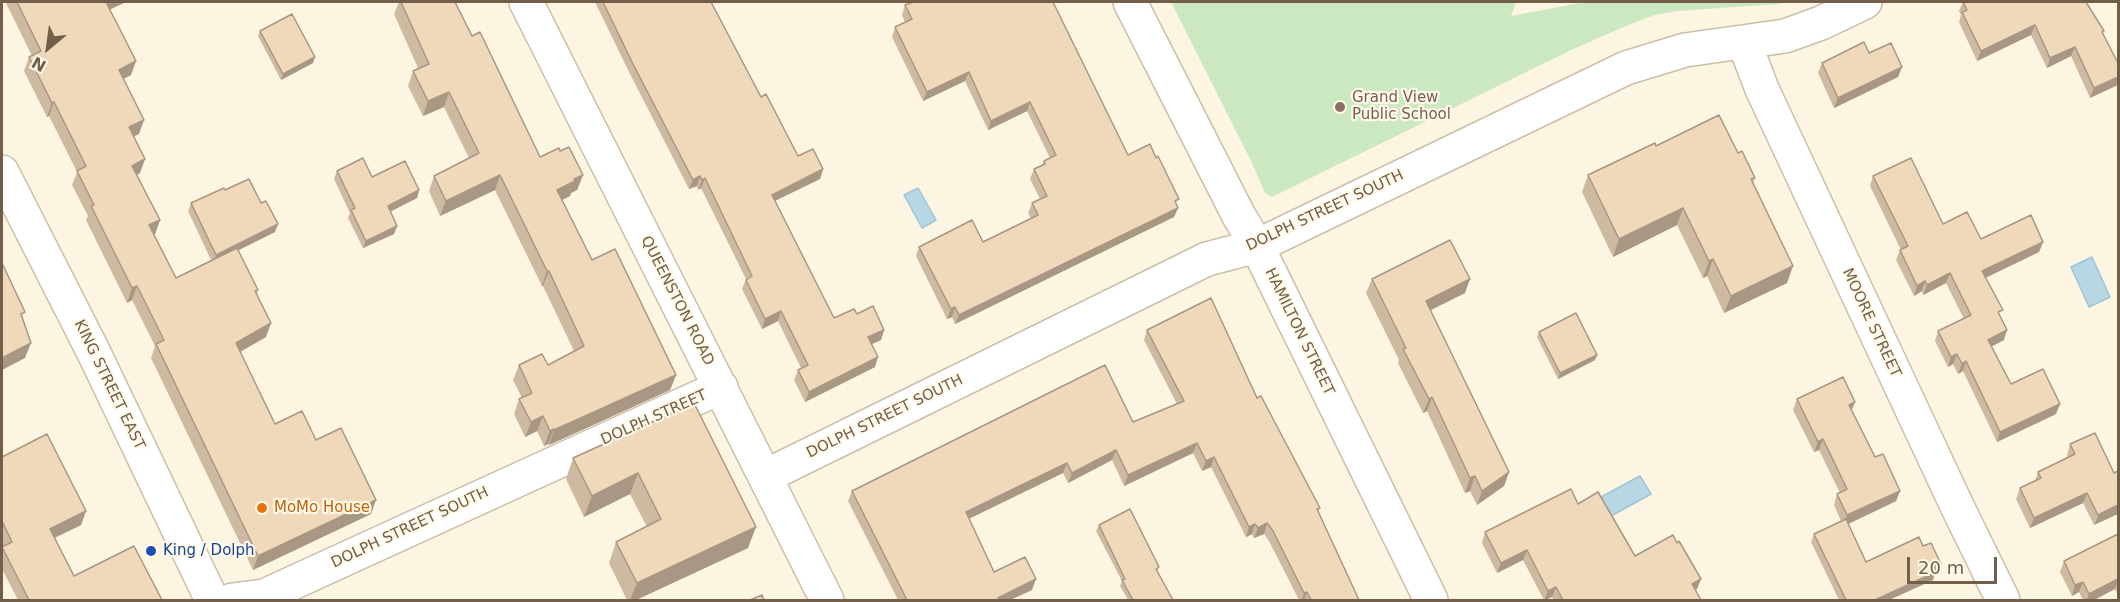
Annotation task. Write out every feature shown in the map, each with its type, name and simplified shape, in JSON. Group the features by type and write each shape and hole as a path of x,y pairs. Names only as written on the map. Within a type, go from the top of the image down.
{"street":[{"name":"QUEENSTON ROAD","path":"526,2 827,600"},
{"name":"HAMILTON STREET","path":"1130,2 1239,216 1257,246 1431,600"},
{"name":"DOLPH STREET SOUTH","path":"766,476 1207,259 1257,246 1626,68 1685,50 1785,36 1821,23 1865,2"},
{"name":"MOORE STREET","path":"1744,42 1762,89 2003,600"},
{"name":"KING STREET EAST","path":"2,172 94,353 212,600"},
{"name":"DOLPH STREET","path":"586,448 721,387"},
{"name":"DOLPH STREET SOUTH","path":"232,600 264,596 586,448"}],"green space":[{"name":"Grand View Public School","path":"1171,2 1516,2 1511,16 1585,2 1779,2 1779,4 1677,11 1655,15 1628,25 1569,51 1272,197 1265,193"}],"water":[{"path":"918,188 936,220 922,228 904,195"},
{"path":"2092,257 2110,297 2089,307 2071,267"},
{"path":"1640,476 1651,494 1611,516 1601,497"}],"building":[{"path":"17,2 106,2 136,61 119,70 144,120 129,127 145,159 132,166 160,220 149,225 176,278 237,248 271,323 236,343 275,424 302,411 316,440 341,428 376,500 258,556 156,344 164,340 137,286 132,288 91,206 94,205 77,171 86,166 29,57 41,51"},
{"path":"401,2 455,2 472,36 480,32 540,157 559,148 560,151 569,147 583,175 557,190 592,260 615,249 676,375 554,430 550,431 543,416 531,422 519,399 532,393 519,365 542,354 548,365 584,346 500,175 446,201 434,176 479,153 449,92 428,101 413,71 429,64"},
{"path":"603,2 711,2 761,97 766,94 798,156 813,149 823,169 772,195 834,318 854,309 857,314 873,306 884,330 868,337 878,357 809,392 798,370 808,365 781,311 765,319 746,280 752,276 705,178 702,180 700,176 693,180"},
{"path":"913,2 1053,2 1128,155 1150,144 1179,199 1175,201 1178,208 959,315 955,307 951,309 919,247 972,220 983,242 1038,215 1032,203 1047,196 1034,169 1056,155 1030,102 991,121 969,72 927,92 895,27 912,19 905,5"},
{"path":"1963,2 2086,2 2104,31 2102,32 2118,63 2118,77 2094,88 2075,47 2050,58 2035,25 1981,51 1962,12 1967,10"},
{"path":"292,14 315,57 283,74 260,31"},
{"path":"1864,42 1869,53 1891,43 1902,67 1838,98 1822,63"},
{"path":"1719,115 1738,153 1742,151 1755,178 1751,179 1793,266 1731,296 1713,259 1709,261 1683,208 1619,239 1588,175 1655,143 1656,146"},
{"path":"363,158 372,177 405,161 419,190 388,206 397,226 366,241 351,210 355,208 337,171"},
{"path":"1911,158 1943,224 1967,212 1981,239 2031,215 2043,242 1982,271 2003,310 1998,312 2007,330 1988,340 2011,384 2043,369 2060,404 2000,432 1966,361 1962,364 1957,354 1951,357 1938,331 1971,315 1950,273 1927,285 1925,281 1917,286 1900,250 1908,246 1873,176"},
{"path":"249,179 261,203 266,201 278,224 216,255 191,203"},
{"path":"1450,240 1470,279 1426,301 1509,472 1482,491 1475,476 1470,478 1432,397 1429,399 1403,349 1406,348 1372,279"},
{"path":"2,263 25,312 21,314 31,343 2,358"},
{"path":"1211,298 1257,398 1261,396 1320,508 1317,509 1359,600 1311,600 1307,592 1304,593 1273,531 1267,523 1258,528 1255,524 1249,527 1214,457 1206,461 1197,443 1128,475 1116,450 1072,473 1067,463 966,512 994,572 1025,557 1036,579 998,598 999,600 907,600 852,491 1105,365 1133,422 1184,401 1147,330"},
{"path":"1576,313 1597,355 1560,373 1539,332"},
{"path":"1843,377 1855,402 1849,405 1875,457 1883,454 1900,491 1847,515 1837,494 1847,489 1823,439 1818,442 1797,399"},
{"path":"694,403 756,527 637,583 616,542 661,519 638,473 592,496 573,458"},
{"path":"2095,433 2114,473 2118,471 2118,505 2098,515 2087,493 2034,518 2020,488 2041,478 2038,472 2075,454 2070,444"},
{"path":"47,434 86,511 50,529 74,576 134,546 162,600 29,600 2,547 12,542 2,521 2,457"},
{"path":"1571,489 1578,504 1598,492 1635,556 1673,535 1677,543 1679,541 1701,579 1692,584 1701,600 1563,600 1556,587 1548,591 1527,550 1501,563 1485,532"},
{"path":"1130,509 1159,567 1156,569 1173,600 1133,600 1122,580 1125,579 1099,525"},
{"path":"1846,519 1866,562 1919,537 1923,546 1931,543 1941,564 1933,567 1936,572 1875,600 1846,600 1814,534"},
{"path":"2118,534 2118,579 2089,594 2083,582 2075,585 2064,561"},
{"path":"762,595 764,600 750,600"}],"place":[{"name":"Grand View Public School","path":"1340,107"},
{"name":"MoMo House","path":"262,508"},
{"name":"King / Dolph","path":"151,551"}]}
